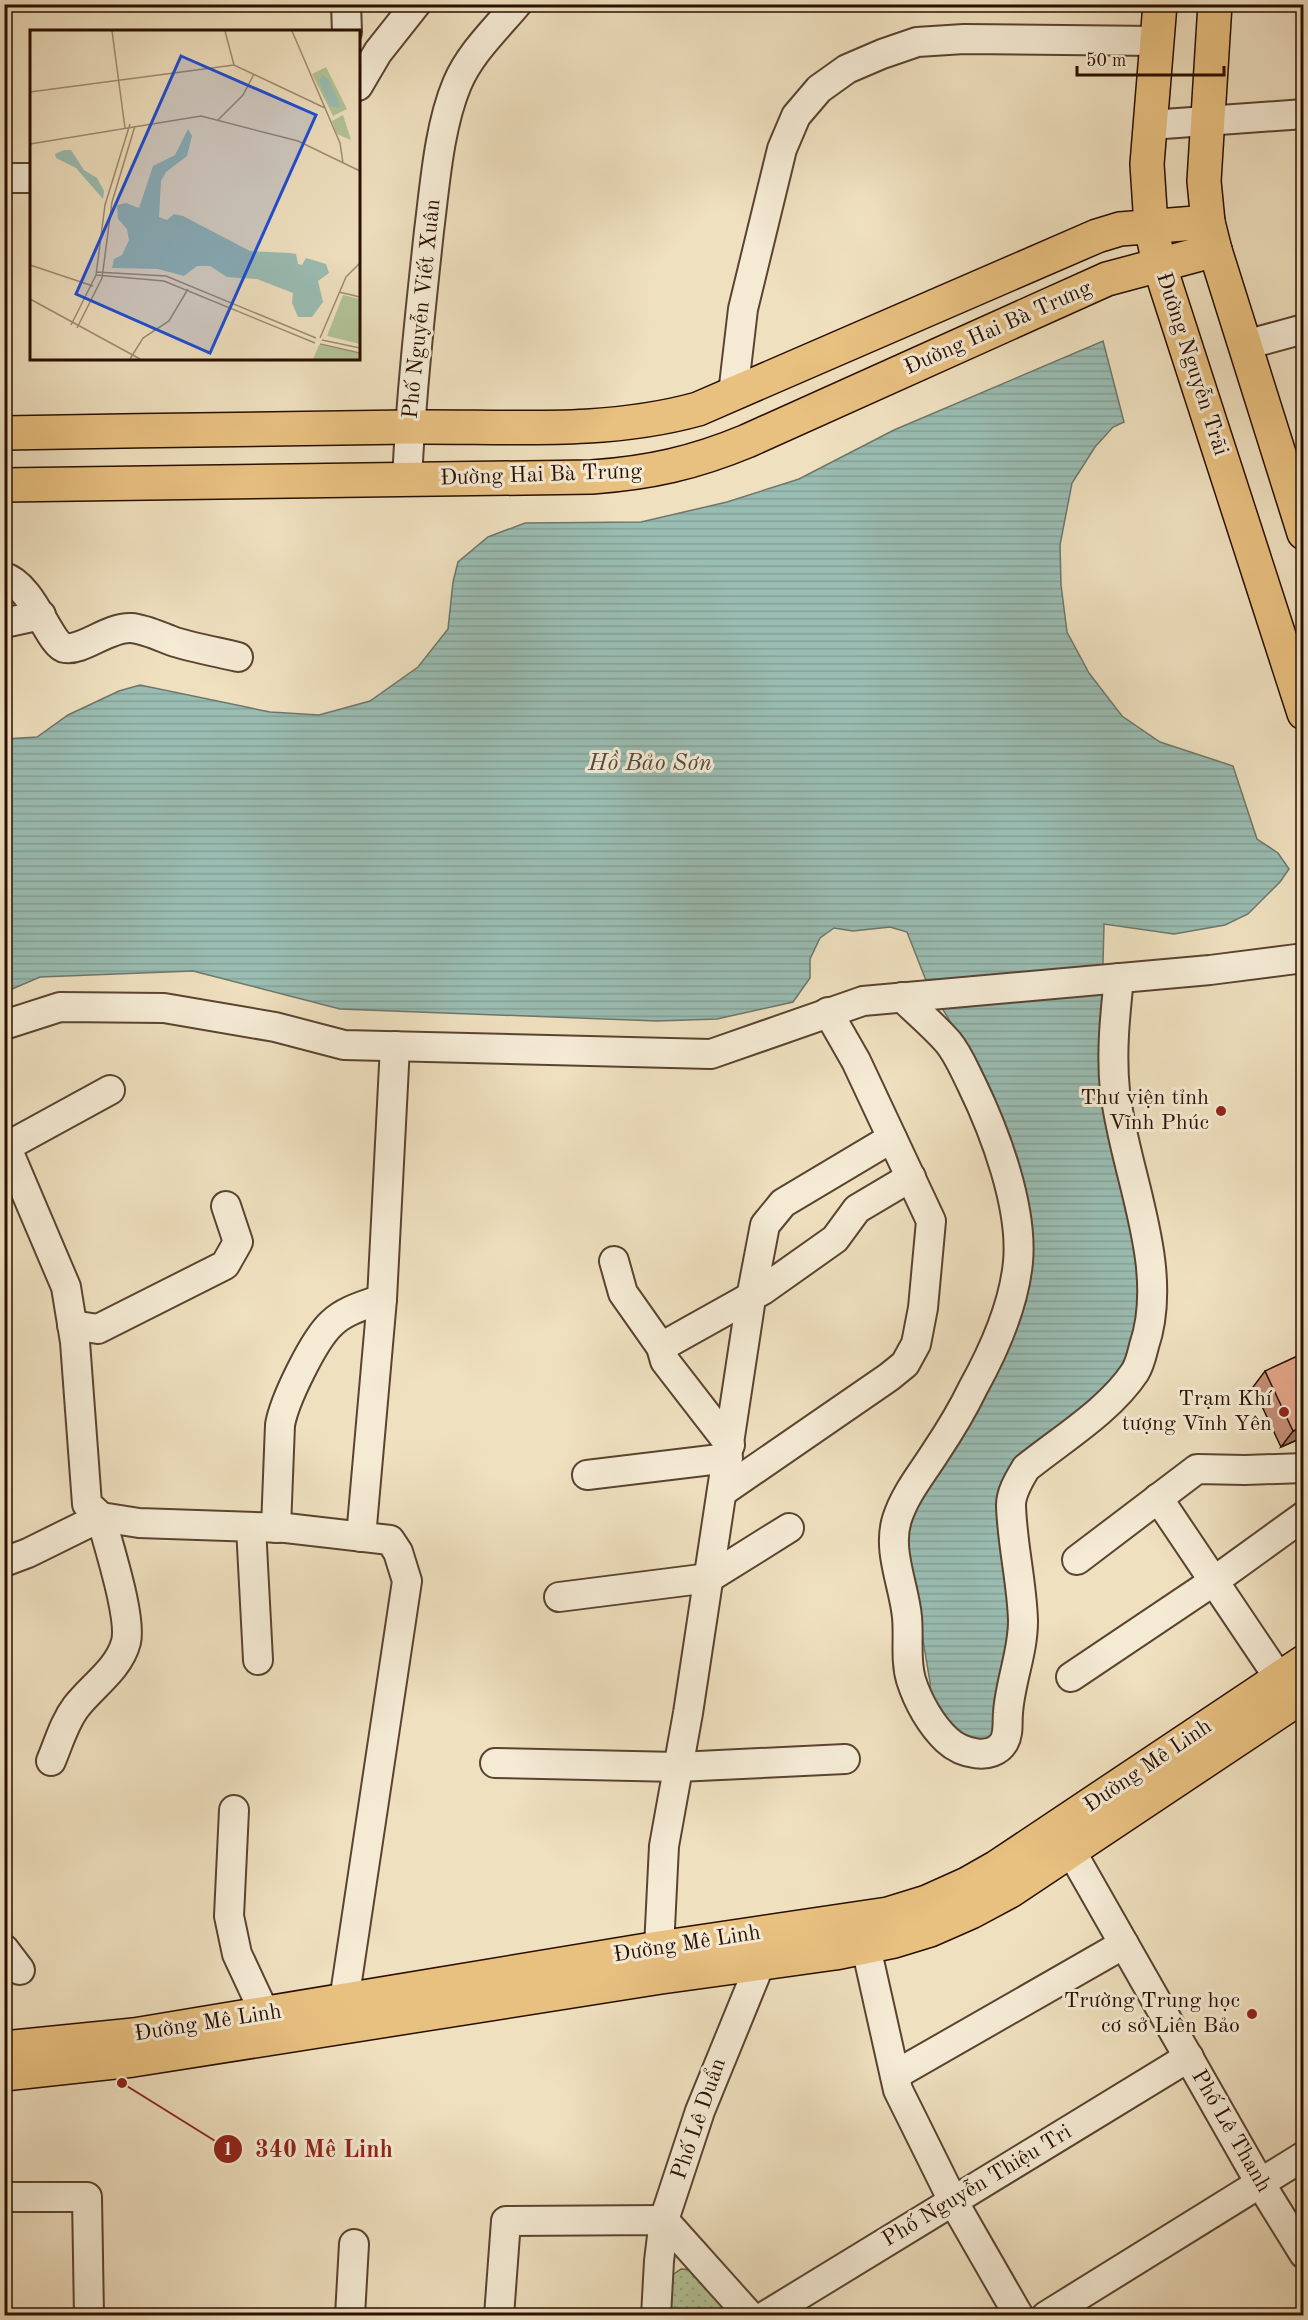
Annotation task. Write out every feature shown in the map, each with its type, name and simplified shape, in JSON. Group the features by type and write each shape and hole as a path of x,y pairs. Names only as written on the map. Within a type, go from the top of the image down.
{"main road":[{"name":"Đường Nguyễn Trãi","path":"1160,4 1146,164 1151,226 1159,264 1304,713"},
{"path":"1215,4 1204,181 1211,236 1304,533"},
{"name":"Đường Hai Bà Trưng","path":"4,433 410,427 592,427 631,424 698,409 1084,241 1120,229 1151,226 1211,236"},
{"name":"Đường Hai Bà Trưng","path":"4,485 592,477 636,474 708,457 747,441 1107,279 1159,264 1211,236"},
{"name":"Đường Mê Linh","path":"4,2074 133,2060 866,1947 930,1930 1010,1891 1071,1851 1295,1678"},
{"name":"Đường Mê Linh","path":"4,2048 134,2035 659,1948 888,1914 927,1902 967,1884 1295,1678"}],"street":[{"path":"346,4 347,30"},
{"path":"360,83 378,52 416,4"},
{"name":"Phố Nguyễn Viết Xuân","path":"407,480 425,270 442,138 452,98 463,70 517,4"},
{"path":"733,394 743,309 782,149 796,116 819,89 847,69 917,42 964,39 1157,41"},
{"path":"1150,125 1304,114"},
{"path":"4,178 30,178"},
{"path":"1245,345 1304,329"},
{"path":"4,577 15,580 41,615 58,645 65,648 76,647 115,629 132,628 177,643 238,657"},
{"path":"4,623 41,615"},
{"path":"4,1025 60,1007 164,1008 275,1027 344,1045 711,1054 863,1000 1210,970 1304,958"},
{"path":"908,997 949,1043 982,1104 1000,1151 1018,1241 1014,1283 1008,1308 996,1340 953,1425 903,1502 896,1521 894,1536 895,1557 907,1613 909,1674 914,1690 935,1726 948,1740 963,1750 980,1753 990,1752 1000,1747 1006,1740 1008,1711 1023,1640 1023,1619 1011,1501 1018,1481 1026,1468 1108,1403 1125,1386 1137,1369 1147,1339 1154,1303 1153,1273 1116,1093 1112,1044 1115,978"},
{"path":"722,1492 889,1377 908,1359 916,1344 923,1308 931,1221 856,1061 828,1012"},
{"path":"361,1537 382,1299 395,1046"},
{"path":"51,1761 66,1722 78,1705 121,1657 127,1640 123,1604 101,1517 87,1504 72,1325 66,1287 5,1145 110,1090"},
{"path":"659,1948 664,1846 709,1578 751,1298 765,1225 783,1203 892,1138"},
{"path":"661,1347 751,1298 835,1239 857,1209 911,1177"},
{"path":"72,1325 98,1329 225,1265 238,1242 226,1206"},
{"path":"614,1261 622,1293 661,1347 665,1361 729,1452"},
{"path":"258,1660 264,1527 283,1411 320,1339 332,1323 345,1314 382,1299"},
{"path":"587,1475 729,1452"},
{"path":"1077,1560 1197,1469 1245,1470 1304,1467"},
{"path":"1158,1498 1214,1581 1295,1678"},
{"path":"1071,1677 1214,1581 1304,1516"},
{"path":"4,1562 101,1517 139,1523 264,1527 390,1540 398,1552 407,1581 344,2001"},
{"path":"559,1597 709,1578 789,1528"},
{"path":"495,1763 678,1767 844,1759"},
{"path":"234,1810 229,1916 237,1954 265,2014"},
{"name":"Phố Lê Thanh","path":"1071,1851 1260,2183 1304,2254"},
{"name":"Phố Lê Duẩn","path":"656,2316 664,2220 700,2111 774,1931"},
{"path":"895,2075 1124,1944"},
{"path":"866,1947 898,2090 953,2201 1019,2316"},
{"name":"Phố Nguyễn Thiệu Tri","path":"765,2316 1189,2057"},
{"path":"1046,2316 1304,2156"},
{"path":"4,2197 87,2197 89,2316"},
{"path":"500,2316 506,2221 664,2220 750,2316"},
{"path":"350,2316 354,2244"}],"green space":[{"path":"681,2269 698,2270 736,2316 670,2316 671,2276"}],"water":[{"name":"Hồ Bảo Sơn","path":"1103,341 1124,422 1113,427 1095,447 1072,483 1060,545 1061,585 1067,632 1089,673 1122,716 1160,742 1233,766 1257,839 1278,853 1289,869 1280,882 1248,914 1225,925 1174,934 1104,924 1102,1004 1107,1085 1146,1286 1130,1350 1112,1382 1026,1458 1014,1604 994,1741 970,1743 931,1707 930,1682 904,1526 1026,1273 978,1068 927,983 907,932 890,927 853,931 834,928 820,938 810,959 810,978 793,1002 717,1019 657,1021 340,1009 193,971 40,977 5,992 5,739 37,737 68,715 119,691 140,685 270,712 319,715 370,701 418,667 448,629 453,582 458,562 488,537 525,523 641,522 727,502 799,479 894,430"}],"building":[{"path":"1304,1353 1304,1426 1293,1431 1265,1371"}],"place":[{"name":"Thư viện tỉnh Vĩnh Phúc","path":"1221,1111"},
{"name":"Trạm Khí tượng Vĩnh Yên","path":"1284,1412"},
{"name":"Trường Trung học cơ sở Liên Bảo","path":"1252,2014"},
{"name":"340 Mê Linh","path":"122,2083"}]}
